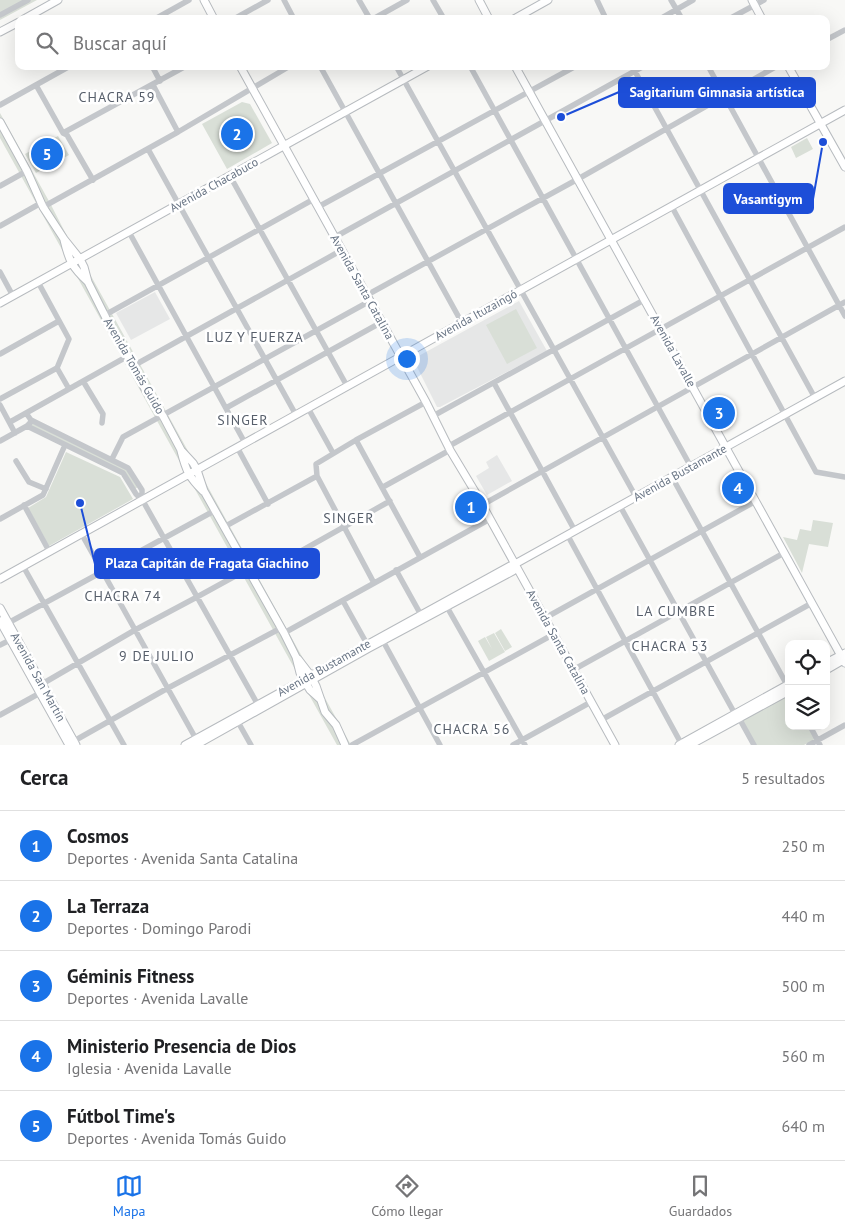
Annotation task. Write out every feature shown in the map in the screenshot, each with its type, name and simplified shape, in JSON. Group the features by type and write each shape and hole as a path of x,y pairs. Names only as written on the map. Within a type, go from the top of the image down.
{"main road":[{"path":"31,15 58,0"},
{"path":"204,0 212,15"},
{"path":"479,0 487,15"},
{"path":"521,15 548,0"},
{"path":"753,3 760,15"},
{"path":"0,32 15,24"},
{"name":"Avenida Santa Catalina","path":"242,70 615,745"},
{"name":"Avenida Chacabuco","path":"0,303 421,70"},
{"name":"Avenida Lavalle","path":"518,70 784,553 844,658"},
{"path":"790,70 820,124 842,153 845,167"},
{"name":"Avenida Ituzaingó","path":"0,579 845,110"},
{"name":"Avenida Tomás Guido","path":"0,124 27,171 42,205 80,259 88,282 146,391 163,416 181,450 197,470 204,492 214,512 248,569 296,657 312,678 325,712 336,725 345,745"},
{"name":"Avenida Tomás Guido","path":"64,238 68,257 76,271 88,282"},
{"name":"Avenida Bustamante","path":"185,745 196,742 238,722 367,644 421,614 512,570 515,564 845,381"},
{"name":"Avenida Tomás Guido","path":"181,450 184,466 188,474 204,492"},
{"name":"Avenida Bustamante","path":"312,678 447,607 492,579"},
{"name":"Avenida San Martín","path":"0,608 42,684 71,744"},
{"name":"Avenida San Martín","path":"0,621 71,744"},
{"name":"Avenida Tomás Guido","path":"296,657 300,673 305,682 321,700"},
{"path":"830,662 844,658"},
{"path":"830,667 844,658"},
{"name":"Avenida Bustamante","path":"196,742 258,705 305,682"},
{"path":"690,745 785,689"},
{"path":"681,745 737,716"}],"street":[{"path":"0,15 20,2 28,0"},
{"path":"162,15 189,0"},
{"path":"241,15 268,0"},
{"path":"284,0 292,15"},
{"path":"359,0 368,15"},
{"path":"379,15 407,0"},
{"path":"433,0 442,15"},
{"path":"596,0 604,15"},
{"path":"671,0 680,15"},
{"path":"668,15 693,0"},
{"path":"735,15 753,3 764,0"},
{"path":"830,38 845,30"},
{"path":"0,105 63,70"},
{"path":"154,70 160,81"},
{"path":"63,133 179,70"},
{"path":"0,226 93,180 284,70"},
{"path":"322,70 462,323"},
{"path":"398,70 636,497"},
{"path":"472,70 691,467"},
{"path":"318,207 569,70"},
{"path":"335,237 546,121 631,70"},
{"path":"634,70 815,398"},
{"path":"710,70 807,248 842,304 845,316"},
{"path":"112,459 123,437 316,331 428,262 770,70"},
{"path":"36,85 63,133 68,135 93,180"},
{"path":"153,85 178,132"},
{"path":"148,149 296,415"},
{"path":"0,186 27,171"},
{"path":"230,176 347,386"},
{"path":"105,315 314,199"},
{"path":"672,207 816,472 845,477"},
{"path":"383,488 510,412 845,227"},
{"path":"129,232 245,443"},
{"path":"133,366 342,250"},
{"path":"0,272 13,296"},
{"path":"0,399 57,368 69,339 38,282"},
{"path":"433,416 644,300"},
{"path":"482,505 842,304"},
{"path":"0,354 59,321"},
{"path":"226,408 382,322"},
{"path":"10,422 128,356"},
{"path":"57,368 69,389"},
{"path":"83,381 103,414 102,422"},
{"path":"494,382 576,531"},
{"path":"374,583 316,476 316,464 426,402"},
{"path":"0,405 15,433"},
{"path":"308,408 333,453"},
{"path":"26,413 29,423 65,445 123,473 142,500 258,705"},
{"path":"0,441 29,423"},
{"path":"29,423 112,459 128,468 142,490 142,500"},
{"path":"356,440 420,557"},
{"path":"1,516 43,495 65,445"},
{"path":"237,447 268,504"},
{"path":"16,461 29,482 46,489"},
{"path":"224,527 316,476"},
{"path":"672,477 787,685"},
{"path":"253,578 390,501"},
{"path":"545,618 756,501"},
{"path":"24,505 49,551"},
{"path":"620,506 754,745"},
{"path":"8,623 214,512"},
{"path":"71,744 168,688 343,600 490,519"},
{"path":"81,533 168,688 196,742"},
{"path":"568,536 681,745"},
{"path":"573,670 784,553"},
{"path":"23,566 124,745"},
{"path":"42,684 135,630 248,569"},
{"path":"396,570 421,614"},
{"path":"343,600 367,644"},
{"path":"601,720 812,603"},
{"path":"447,607 524,742"},
{"path":"352,745 554,634"},
{"path":"0,645 10,640"},
{"path":"383,641 440,745"},
{"path":"0,715 40,693"},
{"path":"513,745 524,742 591,702"},
{"path":"238,722 251,745"},
{"path":"809,745 819,743 845,725"},
{"path":"812,730 819,743"}],"shaded area":[{"path":"0,0 37,0 0,20"},
{"path":"242,102 250,104 272,143 227,169 202,124"},
{"path":"0,113 351,745 337,745 303,684 193,745 189,745 302,682 0,138"},
{"path":"58,136 69,155 36,173 25,154"},
{"path":"807,138 813,149 796,158 791,147"},
{"path":"155,292 170,319 131,340 116,313"},
{"path":"519,301 547,351 437,407 413,359"},
{"path":"516,309 537,348 507,364 486,325"},
{"path":"32,423 127,468 138,487 135,489 124,472 31,426"},
{"path":"66,452 120,477 133,499 49,546 28,508 46,497"},
{"path":"497,455 512,481 487,495 476,476 489,468 486,462"},
{"path":"813,520 833,523 828,547 809,544 802,573 783,537 797,540 800,529 811,531"},
{"path":"501,629 512,647 505,651 495,633"},
{"path":"494,633 505,652 489,661 478,641 485,637 492,649 486,637"},
{"path":"785,695 785,730 810,730 815,739 804,745 756,745 742,719"}],"place":[{"name":"Sagitarium Gimnasia artística","path":"561,117"},
{"name":"La Terraza","path":"237,134"},
{"name":"Vasantigym","path":"823,142"},
{"name":"Fútbol Time's","path":"47,154"},
{"name":"Géminis Fitness","path":"719,413"},
{"name":"Ministerio Presencia de Dios","path":"738,488"},
{"name":"Plaza Capitán de Fragata Giachino","path":"80,503"},
{"name":"Cosmos","path":"471,507"}],"district":[{"name":"CHACRA 59","path":"117,97"},
{"name":"LUZ Y FUERZA","path":"255,337"},
{"name":"SINGER","path":"243,420"},
{"name":"SINGER","path":"349,518"},
{"name":"CHACRA 74","path":"123,596"},
{"name":"LA CUMBRE","path":"676,611"},
{"name":"CHACRA 53","path":"670,646"},
{"name":"9 DE JULIO","path":"157,656"},
{"name":"CHACRA 56","path":"472,729"}]}
